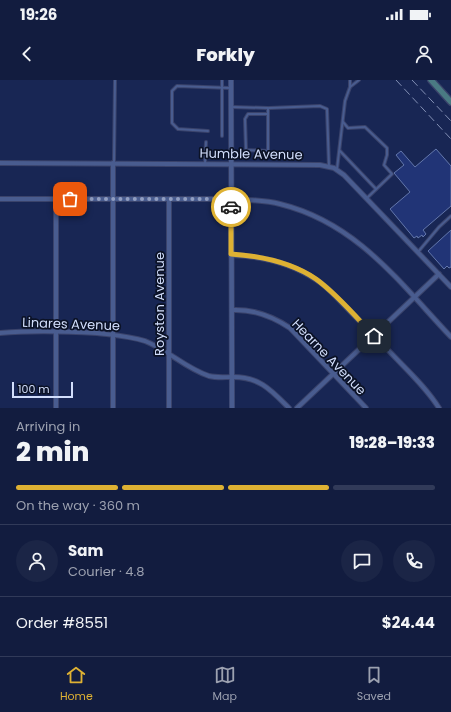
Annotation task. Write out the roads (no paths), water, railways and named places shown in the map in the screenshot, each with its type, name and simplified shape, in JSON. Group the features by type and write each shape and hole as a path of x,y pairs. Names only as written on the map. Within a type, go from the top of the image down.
{"main road":[{"path":"431,80 451,102"}],"street":[{"path":"231,80 232,408"},
{"name":"Humble Avenue","path":"0,163 329,166 344,175 451,287"},
{"path":"113,408 114,163"},
{"path":"0,199 231,199 278,203 299,209 337,227 376,257 451,337"},
{"path":"56,199 56,408"},
{"name":"Royston Avenue","path":"169,200 169,408"},
{"path":"231,254 264,258 285,264 316,279 330,290 374,336 429,394 439,408"},
{"path":"298,408 439,274"},
{"name":"Hearne Avenue","path":"232,310 258,313 281,322 295,333 366,408"},
{"name":"Linares Avenue","path":"0,333 56,331 113,334 131,337 156,346 191,368 210,376 248,378 264,385 274,392 289,408"}],"lane":[{"path":"114,163 115,80"},
{"path":"222,80 222,136"},
{"path":"337,170 345,101 350,87 350,80"},
{"path":"350,87 359,80"},
{"path":"208,131 178,129 172,123 172,91 177,86 231,88"},
{"path":"231,107 268,108 320,106 327,109 329,166"},
{"path":"268,108 268,114 268,151 246,150 245,119 248,114 268,114"},
{"path":"343,122 348,128 365,127 387,148 387,155 384,165 392,174 366,199"},
{"path":"205,164 206,142"},
{"path":"340,151 376,190"},
{"path":"418,252 439,227 451,216"}],"railway":[{"path":"396,80 451,139"},
{"path":"412,80 451,121"}]}
